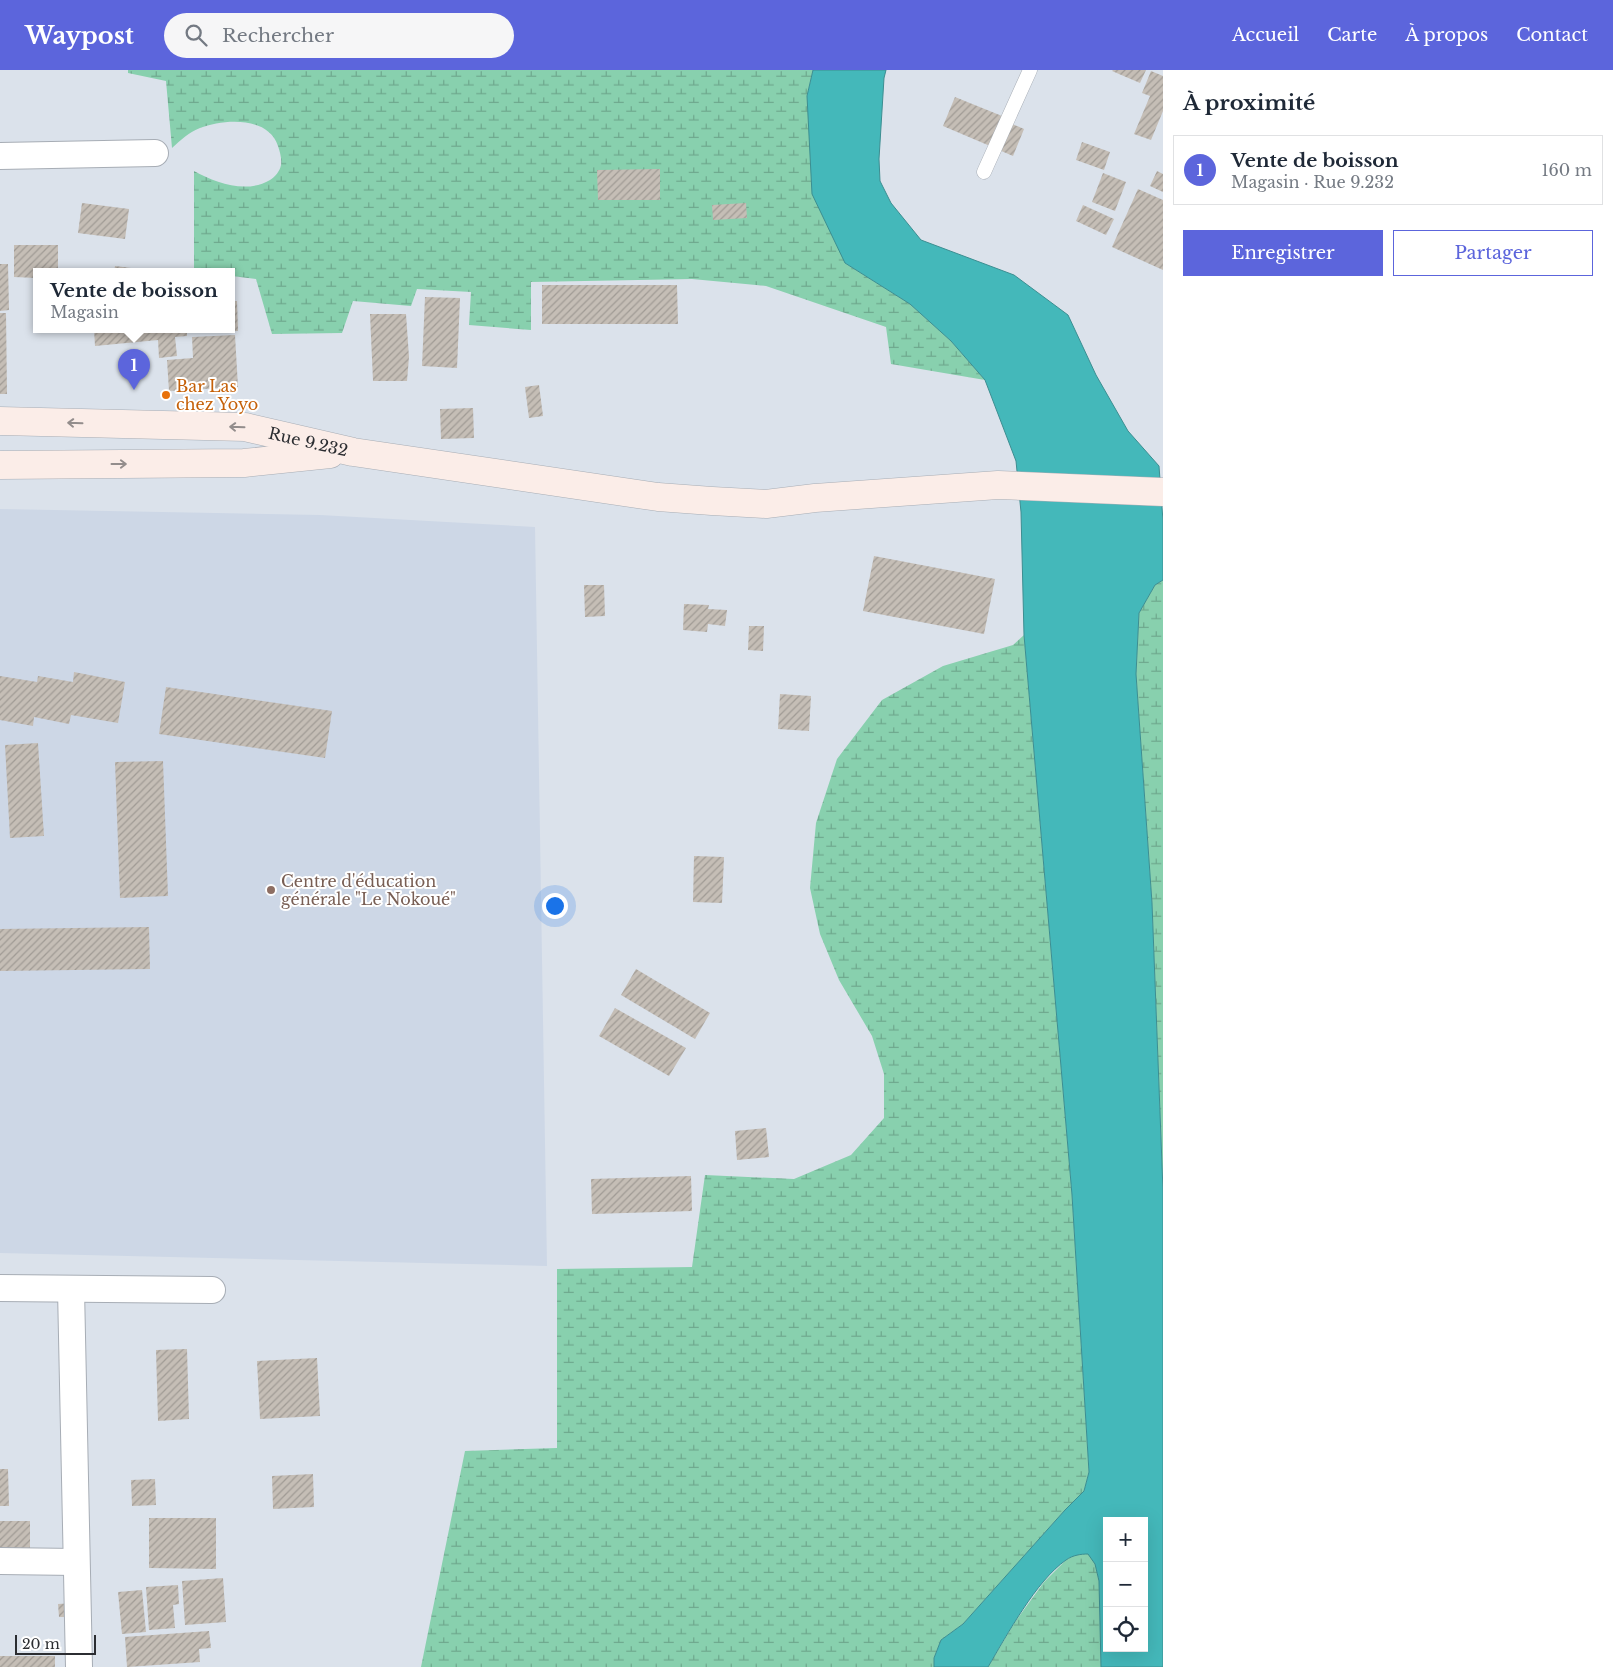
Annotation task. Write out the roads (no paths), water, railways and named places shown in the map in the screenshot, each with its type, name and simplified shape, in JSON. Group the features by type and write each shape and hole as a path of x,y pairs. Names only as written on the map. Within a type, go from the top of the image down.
{"street":[{"path":"0,156 155,153"},
{"name":"Rue 9.232","path":"0,421 245,427 353,452"},
{"path":"353,452 658,497 766,504 816,498 998,485 1162,492"},
{"name":"Rue 9.232","path":"0,465 244,463 353,452"},
{"path":"0,1288 212,1290"},
{"path":"71,1289 79,1667"},
{"path":"0,1561 76,1562"}],"lane":[{"path":"984,172 1030,70"}],"water":[{"path":"813,70 886,70 879,159 880,181 891,203 921,240 1014,275 1068,315 1096,375 1128,431 1159,466 1163,521 1163,580 1155,585 1139,613 1136,674 1152,903 1163,1191 1163,1667 1101,1667 1099,1581 1095,1564 1088,1554 1069,1558 1044,1581 1023,1609 988,1667 934,1667 934,1658 941,1640 963,1624 1084,1491 1089,1472 1072,1195 1024,635 1021,512 1016,461 985,380 951,341 910,304 845,263 812,194 807,96"}],"place":[{"name":"Vente de boisson","path":"134,390"},
{"name":"Bar Las chez Yoyo","path":"166,395"},
{"name":"Centre d'éducation générale \"Le Nokoué\"","path":"271,890"}]}
